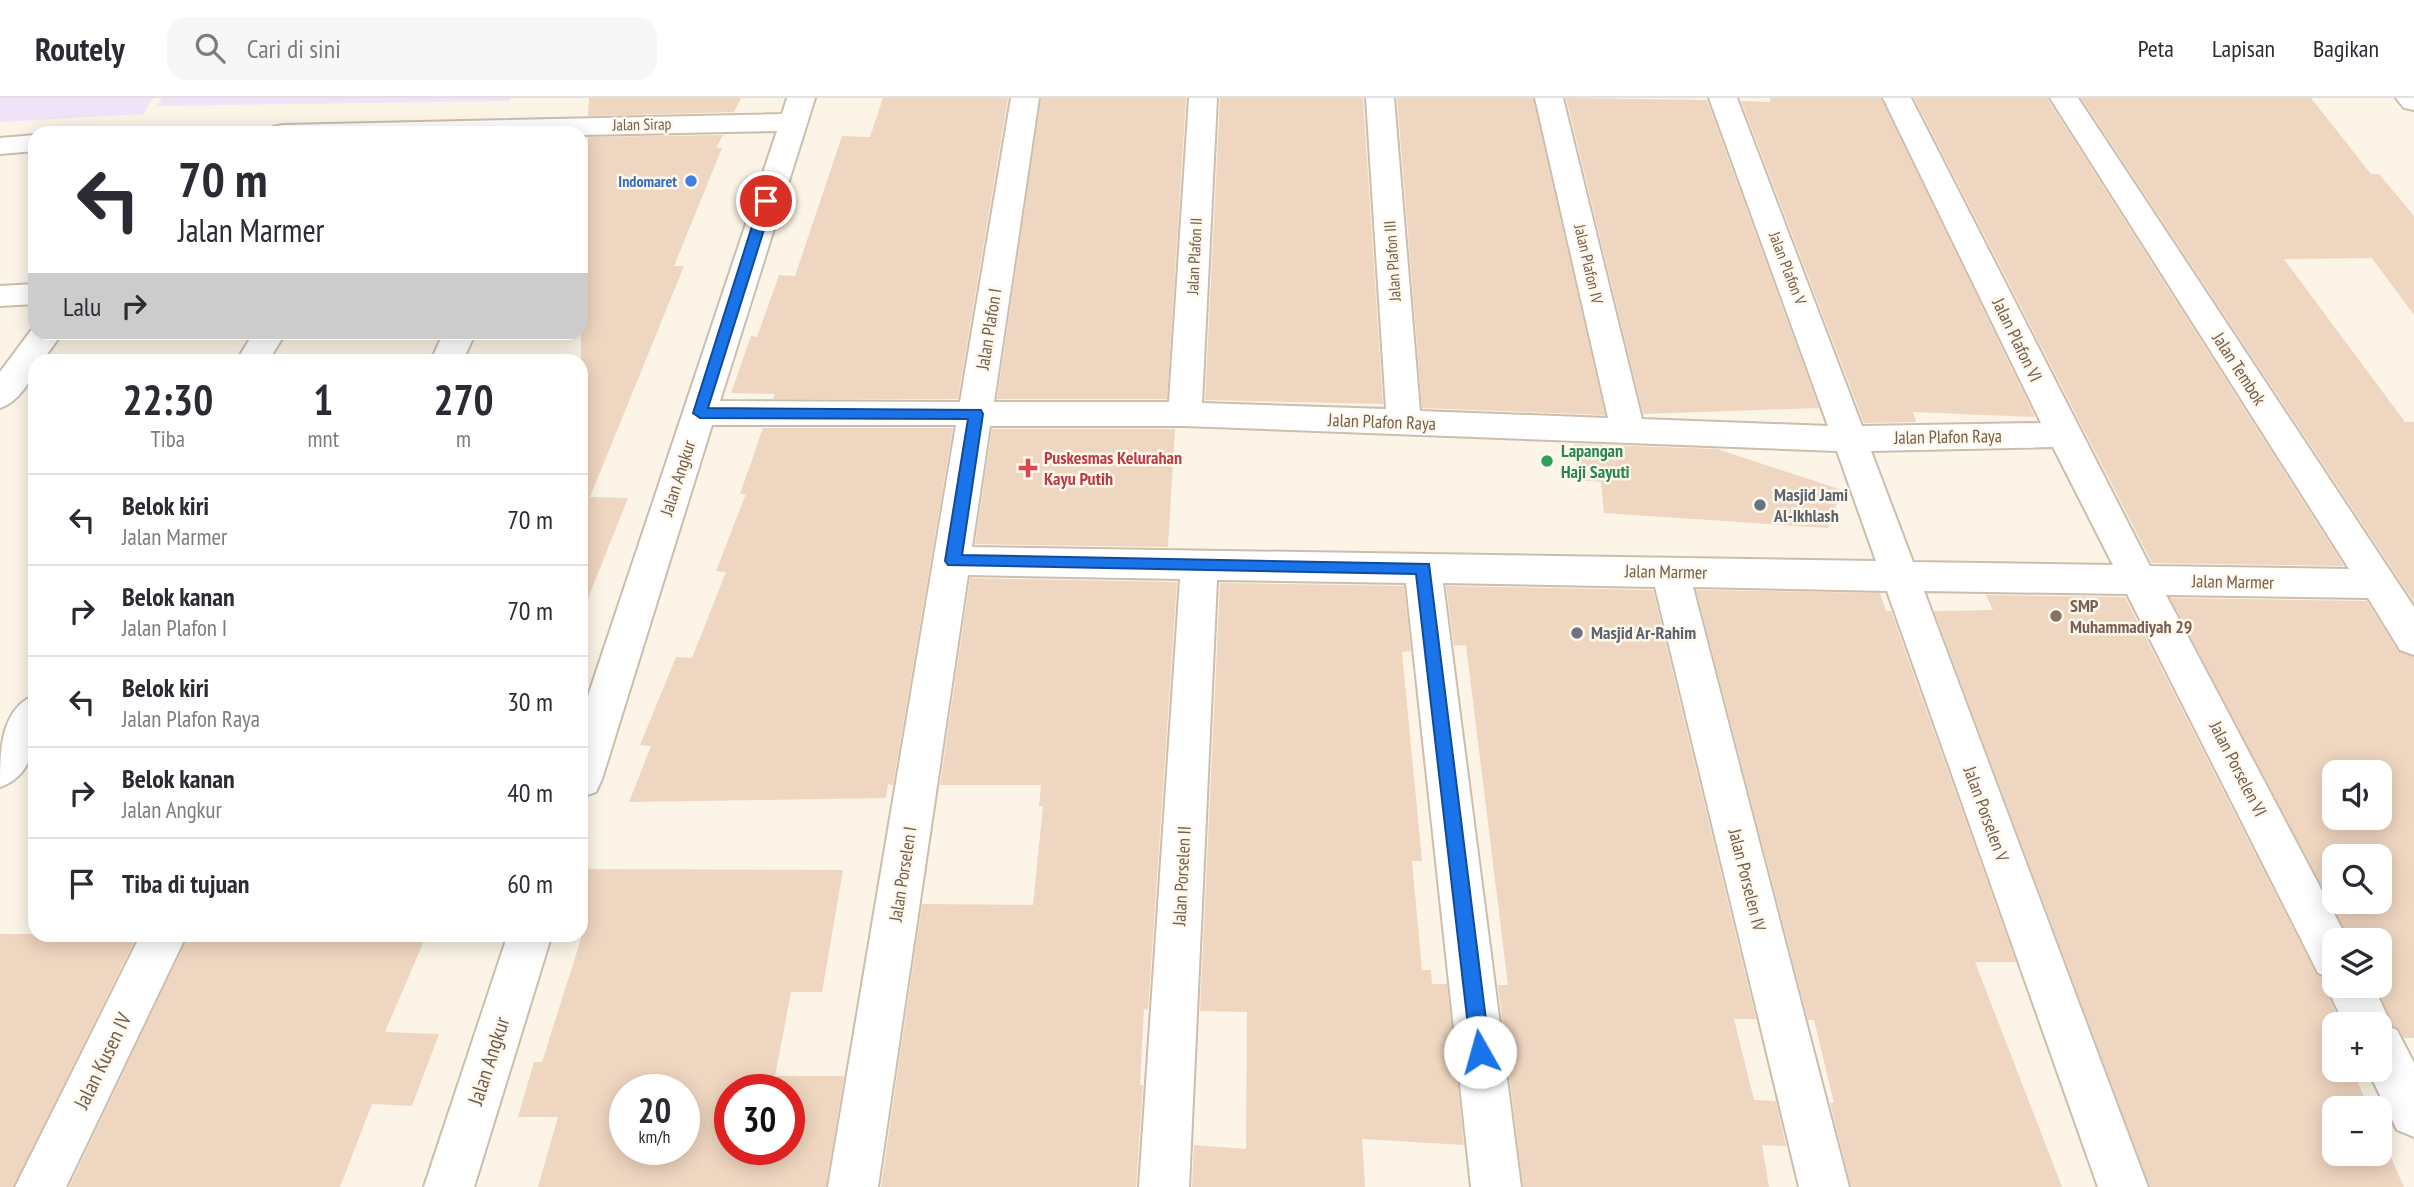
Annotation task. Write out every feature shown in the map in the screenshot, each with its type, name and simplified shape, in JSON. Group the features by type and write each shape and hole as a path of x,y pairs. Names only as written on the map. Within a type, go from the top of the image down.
{"street":[{"path":"532,126 547,98"},
{"name":"Jalan Plafon I","path":"953,561 1026,98"},
{"name":"Jalan Plafon II","path":"1185,414 1203,98"},
{"name":"Jalan Plafon III","path":"1380,98 1404,423"},
{"name":"Jalan Plafon IV","path":"1549,98 1628,430"},
{"name":"Jalan Plafon V","path":"1723,98 1852,439"},
{"name":"Jalan Plafon VI","path":"1897,98 2064,435 2141,580"},
{"name":"Jalan Tembok","path":"2064,98 2414,639"},
{"path":"2410,98 2414,102"},
{"name":"Jalan Sirap","path":"588,127 796,110"},
{"name":"Jalan Angkur","path":"588,757 796,110"},
{"path":"0,146 28,144"},
{"path":"0,296 28,294"},
{"path":"0,396 28,358"},
{"name":"Jalan Plafon Raya","path":"700,413 1185,414 1852,439 2064,435"},
{"name":"Jalan Porselen V","path":"1852,439 1898,576 2123,1187"},
{"name":"Jalan Marmer","path":"953,561 2378,584"},
{"name":"Jalan Porselen I","path":"853,1187 953,561"},
{"name":"Jalan Porselen II","path":"1164,1187 1199,565"},
{"path":"1423,568 1496,1187"},
{"name":"Jalan Porselen IV","path":"1670,572 1824,1187"},
{"name":"Jalan Porselen VI","path":"2141,580 2322,934"},
{"path":"0,769 28,723"},
{"name":"Jalan Kusen IV","path":"40,1187 160,942"},
{"name":"Jalan Angkur","path":"449,1187 527,942"},
{"path":"2392,1070 2414,1113"}],"shaded area":[{"path":"0,98 153,98 143,114 0,122"},
{"path":"162,98 511,98 509,101 157,106"}],"building":[{"path":"589,98 741,98 734,112 588,116"},
{"path":"883,98 1008,98 958,399 773,399 775,394 731,393 751,336 757,337 779,275 795,276 842,136 870,137"},
{"path":"1041,98 1186,98 1167,399 997,399"},
{"path":"1220,98 1363,98 1383,404 1205,400"},
{"path":"1397,98 1533,98 1605,415 1422,408"},
{"path":"1566,98 1707,100 1819,408 1643,414"},
{"path":"1770,98 1881,98 2035,417 1913,412 1916,422 1864,423 1741,101 1770,102"},
{"path":"1914,98 2047,98 2344,566 2152,563"},
{"path":"2081,98 2311,98 2371,174 2379,174 2414,216 2414,315 2372,258 2284,259 2405,422 2414,422 2414,602"},
{"path":"723,135 716,148 722,148 674,266 684,266 590,497 628,498 588,598 588,354 581,354 581,340 588,340 588,137"},
{"path":"763,428 953,428 893,785 888,784 886,798 629,802 651,746 640,745 676,657 692,658 726,572 716,571 746,494 740,494"},
{"path":"992,429 1175,429 1168,547 975,544"},
{"path":"1574,444 1717,449 1842,490 1828,528 1604,513 1601,482 1578,480"},
{"path":"970,578 1177,582 1148,1010 1144,1009 1140,1085 1143,1085 1136,1187 881,1187 922,904 1033,905 1043,806 1039,806 1041,785 940,785"},
{"path":"1220,583 1404,586 1411,651 1402,652 1422,861 1412,861 1422,970 1431,970 1432,984 1447,984 1464,1145 1362,1139 1365,1187 1192,1187 1194,1145 1246,1149 1247,1012 1200,1011"},
{"path":"1446,586 1653,590 1756,1019 1734,1019 1754,1100 1776,1101 1786,1146 1762,1145 1769,1187 1523,1187 1498,985 1508,985 1466,645 1454,646"},
{"path":"1696,590 1880,593 1886,611 1891,611 2016,962 1975,962 2062,1187 1851,1187 1830,1103 1834,1103 1814,1020 1808,1020"},
{"path":"1986,595 2125,597 2316,974 2322,977 2322,998 2329,998 2336,1012 2322,1012 2322,1082 2358,1082 2364,1096 2322,1096 2322,1166 2392,1166 2392,1160 2404,1187 2150,1187 1934,611 1993,610"},
{"path":"2170,598 2367,601 2398,651 2414,657 2414,1038 2404,1038 2399,1029 2393,1026 2392,1012 2387,1012 2381,998 2392,998 2392,928 2344,928 2336,914 2392,914 2392,844 2322,844 2322,887"},
{"path":"588,869 843,870 822,992 791,992 775,1074 714,1074 714,1165 805,1165 805,1076 844,1076 826,1187 538,1187 558,1117 518,1117 534,1062 542,1062 580,942 588,942"},
{"path":"0,934 28,934 28,942 134,942 13,1187 0,1187"},
{"path":"185,942 424,942 385,1032 439,1034 412,1106 372,1104 340,1187 69,1187"}],"place":[{"name":"Indomaret","path":"691,181"},
{"name":"Lapangan Haji Sayuti","path":"1547,461"},
{"name":"Puskesmas Kelurahan Kayu Putih","path":"1028,468"},
{"name":"Masjid Jami Al-Ikhlash","path":"1760,505"},
{"name":"SMP Muhammadiyah 29","path":"2056,616"},
{"name":"Masjid Ar-Rahim","path":"1577,633"}],"route":[{"path":"766,201 700,413 976,414 953,561 1423,568 1480,1052"}]}
